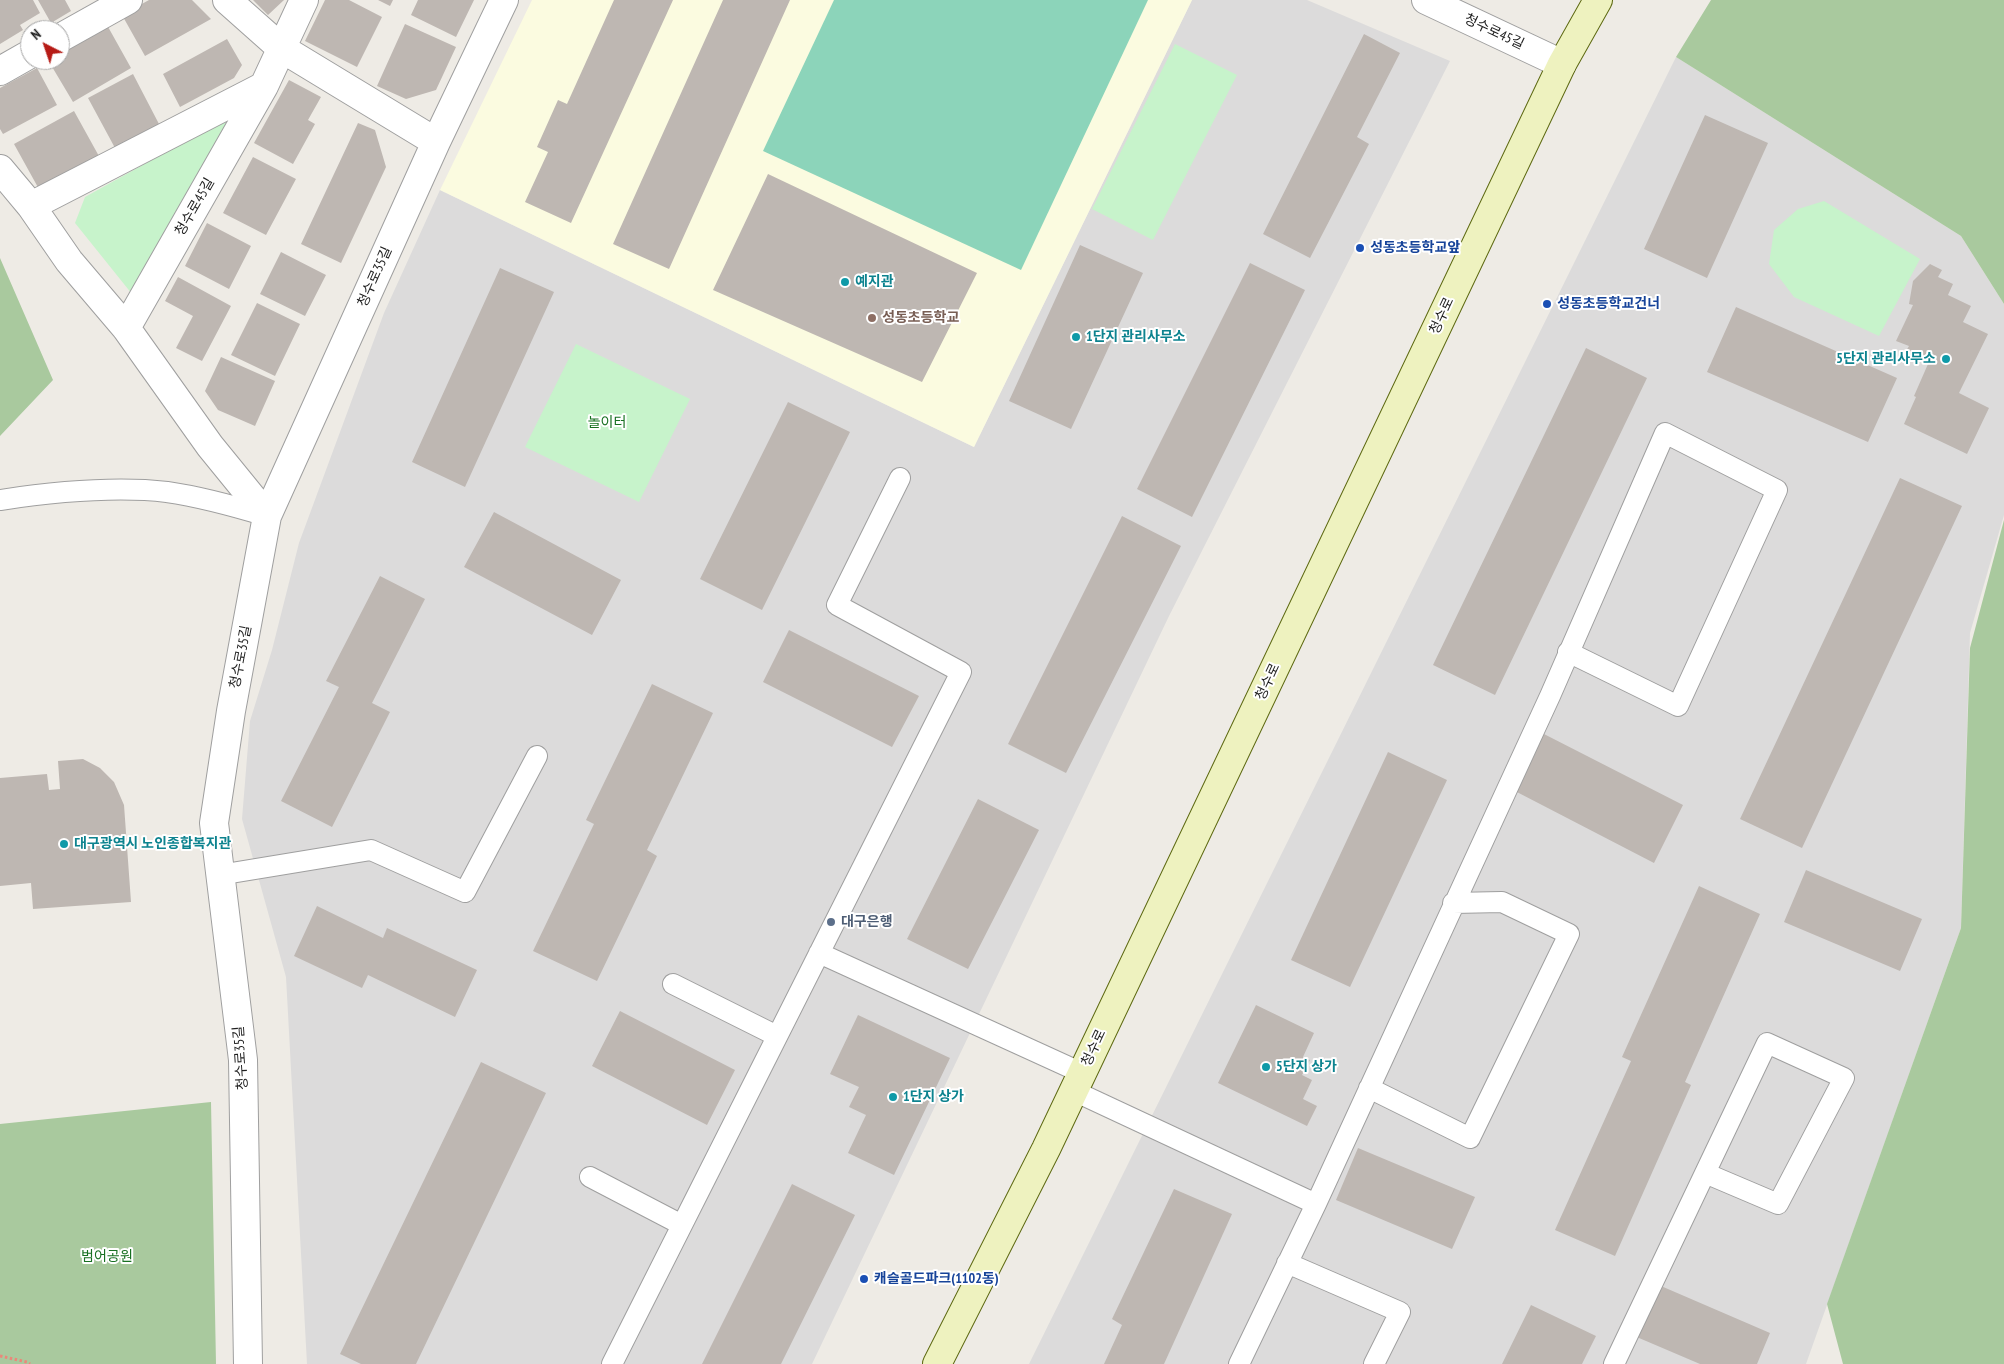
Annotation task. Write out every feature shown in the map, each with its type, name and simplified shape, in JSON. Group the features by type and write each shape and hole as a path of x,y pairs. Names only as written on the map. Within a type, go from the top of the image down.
{"main road":[{"name":"청수로","path":"936,1364 1046,1149 1562,64 1598,0"}],"street":[{"path":"70,32 128,0"},
{"path":"228,0 281,48 436,142"},
{"name":"청수로45길","path":"126,328 264,86 304,0"},
{"name":"청수로35길","path":"248,1364 243,1060 214,823 231,711 267,516 436,142 504,0"},
{"name":"청수로45길","path":"1426,0 1562,64"},
{"path":"0,71 20,60"},
{"path":"31,206 264,86"},
{"path":"0,169 31,206 69,261 126,328 210,446 267,516"}],"lane":[{"path":"1239,1364 1316,1204 1550,696 1568,652 1665,433 1777,490 1678,706 1568,652"},
{"path":"612,1364 961,672 837,605 900,478"},
{"path":"0,500 96,490 166,492 222,502 267,516"},
{"path":"219,875 371,850 465,892 537,756"},
{"path":"1369,1088 1470,1138 1570,934 1502,902 1453,903"},
{"path":"819,953 1078,1082 1316,1204"},
{"path":"673,984 778,1036"},
{"path":"1614,1364 1705,1173 1767,1043 1844,1078 1778,1204 1705,1173"},
{"path":"590,1178 682,1225"},
{"path":"1288,1263 1400,1312 1374,1364"}],"path":[{"path":"0,1356 30,1364"}],"shaded area":[{"name":"성동초등학교","path":"532,0 1192,0 974,447 440,190"},
{"path":"1192,0 1307,0 1450,61 1169,616 812,1364 307,1364 286,977 242,819 250,721 272,650 299,543 384,313 440,190 974,447"},
{"path":"1676,57 1961,236 2004,304 2004,515 1970,633 1961,928 1806,1364 1029,1364"}],"green space":[{"path":"834,0 1148,0 1021,270 763,151"},
{"path":"1711,0 2004,0 2004,304 1961,236 1676,57"},
{"path":"1175,44 1237,75 1153,240 1092,209"},
{"path":"242,110 132,294 75,223 85,197"},
{"path":"1824,201 1920,259 1879,336 1794,297 1769,264 1774,230 1798,209"},
{"path":"0,258 53,380 0,436"},
{"name":"놀이터","path":"576,344 690,399 639,502 525,447"},
{"path":"2004,520 2004,1364 1843,1364 1827,1304 1961,928 1970,648"},
{"name":"범어공원","path":"211,1102 216,1364 0,1364 0,1124"}],"building":[{"path":"0,0 33,0 40,13 28,20 20,20 20,32 0,44"},
{"path":"38,0 65,0 71,11 56,20 49,20"},
{"path":"149,0 192,0 211,19 145,56 122,15"},
{"path":"253,0 284,0 268,15"},
{"path":"325,0 349,0 382,17 357,67 305,41"},
{"path":"378,0 393,0 390,6"},
{"path":"418,0 474,0 456,37 411,15"},
{"path":"614,0 673,0 571,223 525,202 548,152 537,147 558,100 567,104"},
{"path":"723,0 790,0 669,269 613,244"},
{"path":"405,24 456,47 436,90 406,99 377,86"},
{"path":"107,25 131,68 73,102 54,70 70,70 70,46"},
{"path":"1364,34 1400,53 1357,137 1369,144 1310,258 1263,234"},
{"path":"227,39 242,65 234,78 180,107 163,74"},
{"path":"33,70 38,70 57,105 3,134 0,129 0,88"},
{"path":"133,74 159,124 115,148 88,98"},
{"path":"289,80 321,97 308,120 315,124 293,164 254,143"},
{"path":"74,111 100,158 40,191 14,144"},
{"path":"1705,115 1768,143 1707,278 1644,249"},
{"path":"358,123 375,130 386,167 341,263 301,244"},
{"path":"253,157 296,179 266,235 223,213"},
{"name":"예지관","path":"768,174 977,273 922,382 713,290"},
{"path":"207,223 251,246 229,289 185,266"},
{"name":"1단지 관리사무소","path":"1080,245 1143,273 1071,429 1009,401"},
{"path":"281,252 326,275 305,316 260,294"},
{"path":"1250,263 1305,290 1192,517 1137,489"},
{"name":"5단지 관리사무소","path":"1930,264 1942,270 1938,277 1953,284 1948,295 1971,306 1963,322 1988,334 1959,393 1989,408 1967,454 1904,424 1928,364 1905,353 1909,346 1896,341 1913,305 1909,304 1913,281"},
{"path":"500,268 554,292 465,487 412,462"},
{"path":"178,277 231,306 202,361 176,348 193,316 165,301"},
{"path":"257,303 300,324 275,376 231,355"},
{"path":"1736,307 1897,378 1868,442 1707,372"},
{"path":"1586,348 1647,378 1495,695 1433,665"},
{"path":"221,357 275,381 255,426 218,410 205,391"},
{"path":"788,402 850,432 762,610 700,579"},
{"path":"1900,478 1962,506 1802,848 1740,819"},
{"path":"494,512 621,580 592,635 464,567"},
{"path":"1122,516 1181,546 1066,773 1008,744"},
{"path":"380,576 425,599 372,703 390,712 332,827 281,801 339,687 326,681"},
{"path":"789,630 919,696 892,747 763,682"},
{"path":"652,684 713,713 647,850 657,856 597,981 533,951 594,824 586,820"},
{"path":"1542,733 1683,805 1654,863 1513,790"},
{"path":"1388,752 1447,780 1350,987 1291,960"},
{"name":"대구광역시 노인종합복지관","path":"83,759 100,768 114,782 124,805 131,902 33,909 31,883 0,886 0,778 47,774 49,790 60,789 58,761"},
{"path":"978,799 1039,830 968,969 907,939"},
{"path":"1806,870 1922,919 1900,971 1784,922"},
{"path":"1699,886 1760,914 1685,1082 1691,1085 1615,1256 1555,1230 1631,1061 1622,1057"},
{"path":"317,906 383,938 387,928 477,970 455,1017 368,975 362,988 294,956"},
{"name":"5단지 상가","path":"1256,1005 1314,1033 1303,1057 1310,1060 1302,1075 1312,1080 1303,1099 1317,1106 1307,1126 1218,1083"},
{"path":"620,1011 735,1070 707,1125 592,1066"},
{"name":"1단지 상가","path":"858,1015 950,1058 894,1175 848,1153 866,1115 849,1107 859,1087 830,1074"},
{"path":"481,1062 546,1093 416,1364 361,1364 340,1354"},
{"path":"1358,1148 1475,1197 1452,1249 1336,1200"},
{"path":"792,1184 855,1215 781,1364 702,1364"},
{"path":"1174,1189 1232,1214 1164,1364 1104,1364 1122,1325 1112,1319"},
{"path":"1654,1283 1770,1333 1757,1364 1700,1364 1632,1335"},
{"path":"1531,1305 1596,1336 1582,1364 1502,1364"}],"place":[{"name":"성동초등학교앞","path":"1360,248"},
{"name":"예지관","path":"845,282"},
{"name":"성동초등학교건너","path":"1547,304"},
{"name":"성동초등학교","path":"872,318"},
{"name":"1단지 관리사무소","path":"1076,337"},
{"name":"5단지 관리사무소","path":"1946,359"},
{"name":"대구광역시 노인종합복지관","path":"64,844"},
{"name":"대구은행","path":"831,922"},
{"name":"5단지 상가","path":"1266,1067"},
{"name":"1단지 상가","path":"893,1097"},
{"name":"캐슬골드파크(1102동)","path":"864,1279"}]}
